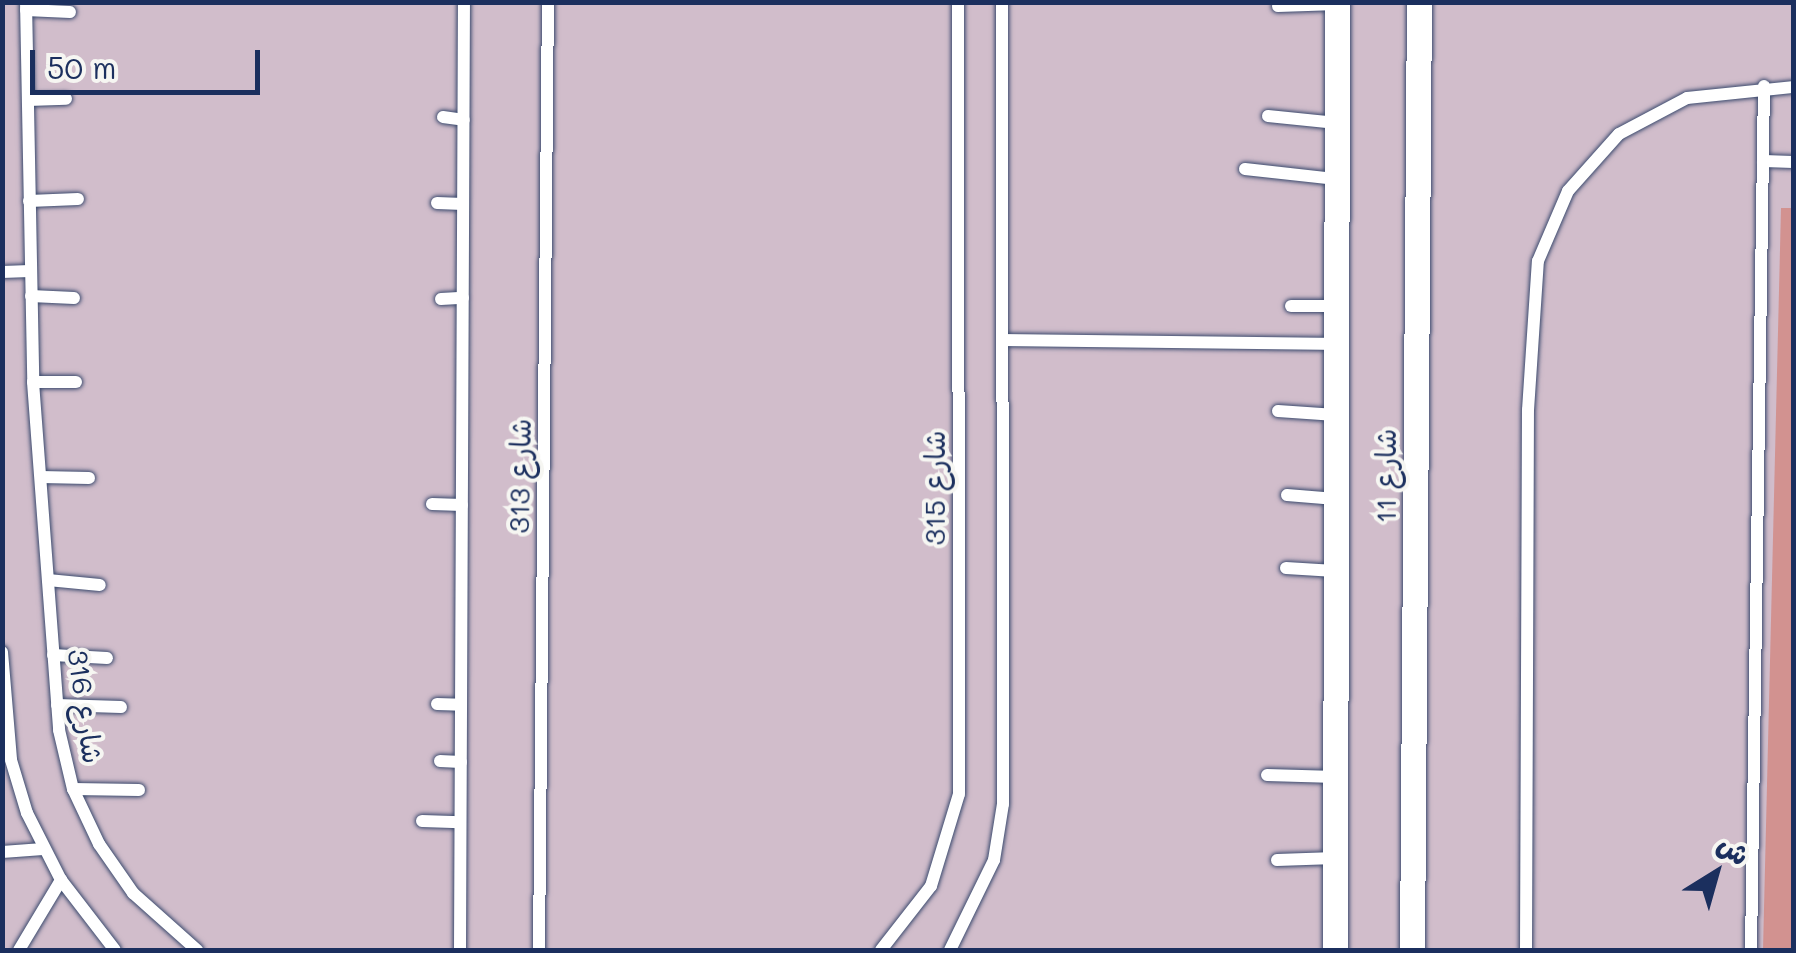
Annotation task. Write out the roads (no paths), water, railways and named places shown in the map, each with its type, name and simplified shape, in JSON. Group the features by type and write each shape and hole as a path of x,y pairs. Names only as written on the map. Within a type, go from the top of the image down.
{"street":[{"name":"شارع 11","path":"1412,950 1418,2"},
{"name":"شارع 11","path":"1335,950 1336,3"}],"lane":[{"name":"شارع 313","path":"460,950 464,2"},
{"name":"شارع 313","path":"539,950 548,2"},
{"name":"شارع 315","path":"880,950 931,886 959,794 958,2"},
{"path":"950,950 994,860 1003,804 1007,340 1002,2"},
{"path":"1278,6 1336,3"},
{"path":"26,6 70,12"},
{"name":"شارع 316","path":"26,6 34,382 57,705 74,789 98,844 133,893 197,950"},
{"path":"1526,950 1528,410 1538,262 1568,190 1619,134 1687,98 1764,86 1794,87"},
{"path":"1751,950 1764,86"},
{"path":"28,100 66,99"},
{"path":"1268,116 1336,124"},
{"path":"443,117 464,120"},
{"path":"1763,161 1794,162"},
{"path":"1245,169 1336,179"},
{"path":"29,201 78,200"},
{"path":"437,204 463,204"},
{"path":"2,272 30,272"},
{"path":"31,296 74,298"},
{"path":"441,299 463,298"},
{"path":"1290,306 1336,306"},
{"path":"1007,340 1336,344"},
{"path":"34,382 76,382"},
{"path":"1278,411 1336,415"},
{"path":"40,477 89,478"},
{"path":"1286,495 1336,499"},
{"path":"432,504 462,505"},
{"path":"1286,568 1335,571"},
{"path":"48,580 100,584"},
{"path":"2,652 7,760 43,849 61,880 115,950"},
{"path":"53,654 107,658"},
{"path":"437,704 461,705"},
{"path":"57,705 121,707"},
{"path":"440,760 461,762"},
{"path":"1267,775 1336,778"},
{"path":"74,789 139,790"},
{"path":"422,821 460,822"},
{"path":"2,852 43,849"},
{"path":"1277,860 1335,858"},
{"path":"19,950 61,880"}]}
